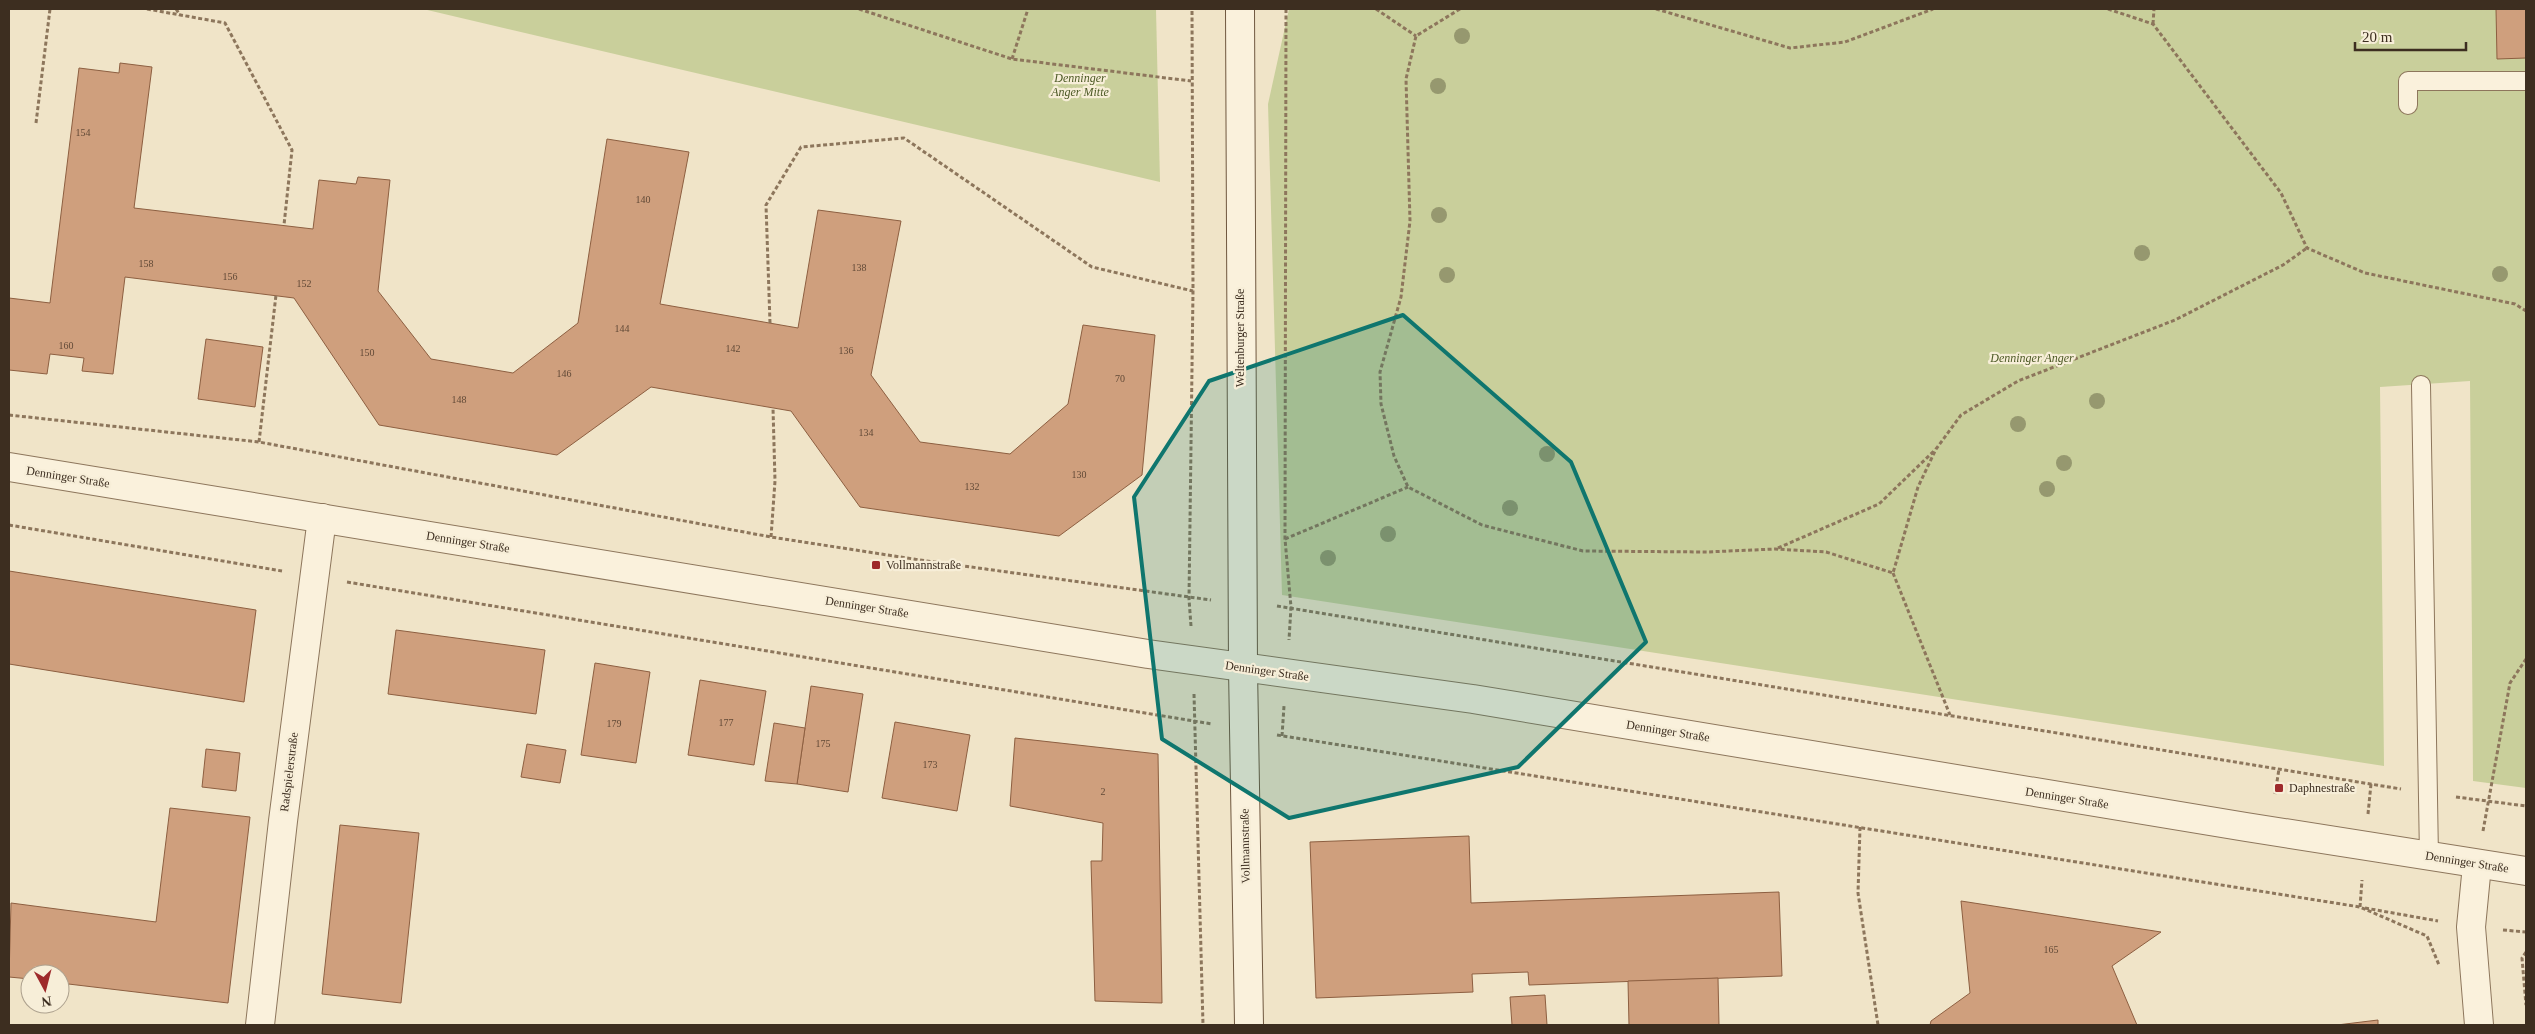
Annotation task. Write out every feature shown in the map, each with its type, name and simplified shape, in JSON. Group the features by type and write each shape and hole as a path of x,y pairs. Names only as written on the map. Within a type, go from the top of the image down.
{"street":[{"name":"Weltenburger Straße","path":"1240,9 1243,668"},
{"name":"Denninger Straße","path":"9,468 1148,654 1473,699 2477,865 2526,871"},
{"name":"Radspielerstraße","path":"260,1025 282,821 322,518"},
{"name":"Vollmannstraße","path":"1243,668 1249,1025"},
{"path":"2477,865 2471,927 2479,1025"}],"lane":[{"path":"2408,105 2408,81 2526,81"},
{"path":"2421,385 2429,857"}],"path":[{"path":"36,123 50,9"},
{"path":"147,9 225,23 292,150 284,225"},
{"path":"176,9 180,15"},
{"path":"859,9 1012,59 1191,81"},
{"path":"1012,59 1028,9"},
{"path":"9,415 259,442 771,536 920,561 1189,598 1193,291 1192,9"},
{"path":"1286,9 1285,538 1291,607 2371,784"},
{"path":"1376,9 1416,36"},
{"path":"1460,9 1416,36 1406,79 1410,221 1401,297 1380,372 1381,404 1394,456 1408,487 1482,525 1584,551 1707,552 1775,549 1826,552 1893,573"},
{"path":"1656,9 1790,48 1845,42 1934,9"},
{"path":"2108,9 2153,24 2281,193 2307,248 2365,273 2515,304 2526,310"},
{"path":"2153,24 2154,9"},
{"path":"770,323 766,205 801,147 904,138 1092,267 1193,291"},
{"path":"1775,549 1879,504 1936,449 1961,416 2018,382 2175,320 2283,264 2307,248"},
{"path":"259,442 276,295"},
{"path":"771,536 775,481 773,408"},
{"path":"1936,449 1918,487 1893,573 1950,715"},
{"path":"1285,538 1408,487"},
{"path":"9,525 1195,722 1204,1025"},
{"path":"2477,865 2510,683 2526,659"},
{"path":"1282,736 2360,907 2427,936 2441,969"},
{"path":"2275,794 2279,769"},
{"path":"2488,801 2526,806"},
{"path":"1860,827 1858,893 1878,1025"},
{"path":"2526,952 2522,958 2526,1005"}],"highlighted area":[{"path":"1403,315 1571,462 1646,642 1518,767 1289,818 1162,739 1134,497 1209,381"}],"green space":[{"name":"Denninger Anger Mitte","path":"423,9 1156,9 1160,182"},
{"name":"Denninger Anger","path":"1289,9 2526,9 2526,788 2473,781 2470,381 2380,387 2384,766 1282,595 1268,104"}],"building":[{"path":"2496,9 2526,9 2526,58 2497,59"},
{"path":"120,63 152,67 134,208 313,229 319,180 356,184 358,177 390,180 378,291 431,359 513,373 578,323 607,139 689,152 660,304 798,328 818,210 901,221 871,375 920,442 1010,454 1068,404 1083,325 1155,335 1142,475 1059,536 860,507 791,411 651,387 557,455 379,425 294,298 125,277 113,374 82,371 84,358 50,354 47,374 9,370 9,298 50,303 79,68 119,73"},
{"path":"206,339 263,347 255,407 198,399"},
{"path":"9,571 256,610 244,702 9,664"},
{"path":"396,630 545,650 536,714 388,694"},
{"path":"595,663 650,672 636,763 581,755"},
{"path":"700,680 766,691 754,765 688,755"},
{"path":"811,686 863,694 848,792 797,784"},
{"path":"895,722 970,735 957,811 882,798"},
{"path":"774,723 805,728 797,784 765,781"},
{"path":"1015,738 1158,754 1162,1003 1095,1001 1091,861 1102,861 1103,823 1010,806"},
{"path":"527,744 566,750 560,783 521,777"},
{"path":"206,749 240,753 236,791 202,787"},
{"path":"170,808 250,817 228,1003 70,984 70,964 20,964 20,978 9,977 11,903 156,922"},
{"path":"340,825 419,833 401,1003 322,994"},
{"path":"1469,836 1471,903 1779,892 1782,976 1529,985 1528,972 1472,974 1473,992 1316,998 1310,842"},
{"path":"1961,901 2161,932 2112,966 2137,1025 1930,1025 1931,1021 1970,993"},
{"path":"1718,978 1719,1025 1629,1025 1628,981"},
{"path":"1545,995 1547,1025 1512,1025 1510,997"},
{"path":"2378,1020 2378,1025 2337,1025"}],"place":[{"name":"Vollmannstraße","path":"876,565"},
{"name":"Daphnestraße","path":"2279,788"}]}
